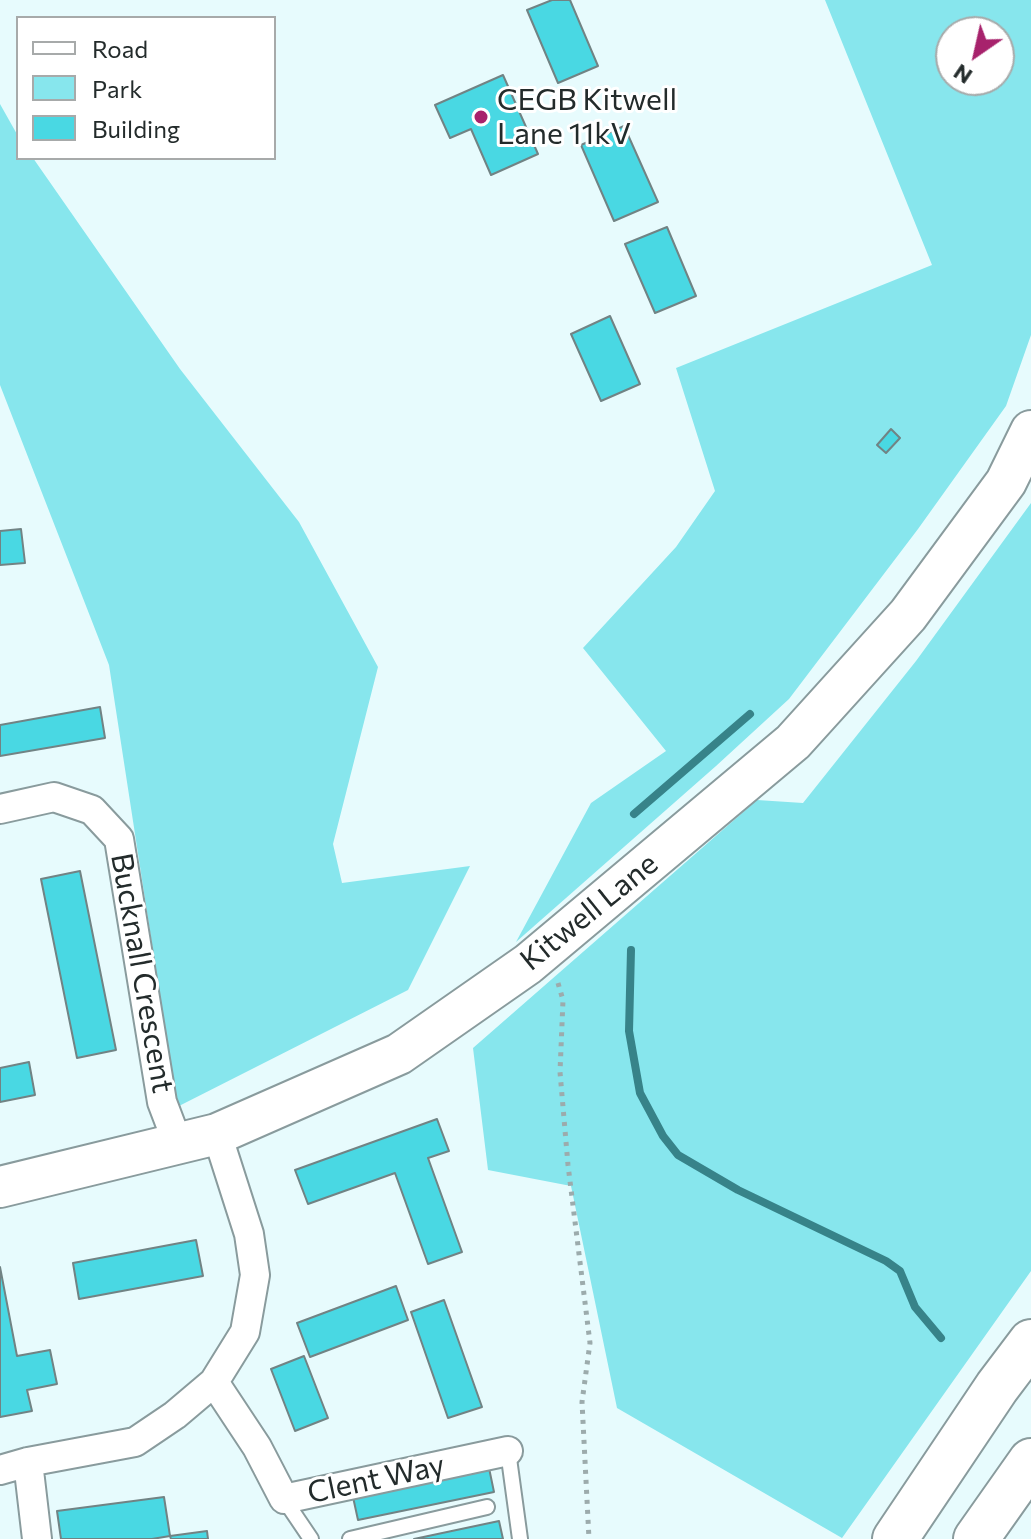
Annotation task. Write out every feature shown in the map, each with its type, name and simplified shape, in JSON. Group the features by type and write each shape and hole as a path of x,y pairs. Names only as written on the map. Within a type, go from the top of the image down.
{"highway":[{"path":"895,1539 1031,1333"},
{"path":"997,1387 1031,1342"},
{"path":"976,1539 1031,1461"},
{"path":"985,1539 1031,1483"}],"street":[{"name":"Kitwell Lane","path":"0,1187 217,1134 399,1054 528,964 793,742 908,615 1006,482 1031,431"},
{"name":"Bucknall Crescent","path":"0,809 54,797 92,810 119,839 162,1102 178,1144"},
{"path":"0,1470 135,1442 175,1415 214,1382 245,1332 255,1275 249,1234 217,1134"},
{"name":"Clent Way","path":"214,1382 257,1447 284,1499 508,1451"},
{"path":"28,1462 37,1539"}],"lane":[{"path":"508,1451 520,1539"},
{"path":"284,1499 311,1539"},
{"path":"350,1539 487,1507"}],"path":[{"path":"548,947 563,1000 560,1072 590,1343 582,1402 589,1539"}],"green space":[{"path":"825,0 1031,0 1031,335 1006,406 918,529 789,699 516,942 591,803 666,751 583,648 676,547 715,491 676,368 932,265"},
{"path":"0,104 16,132 16,160 34,160 180,369 299,522 378,667 333,844 342,883 470,866 408,990 177,1107 109,665 0,385"},
{"path":"1031,503 1031,1271 842,1538 617,1408 571,1186 488,1170 473,1048 757,800 803,803 916,661"}],"building":[{"path":"552,0 570,0 598,66 558,83 527,10"},
{"name":"CEGB Kitwell Lane 11kV","path":"503,75 538,154 491,175 471,129 450,138 435,105"},
{"path":"624,126 658,202 614,221 581,145"},
{"path":"667,227 696,296 655,313 625,244"},
{"path":"610,316 640,384 601,401 571,334"},
{"path":"891,429 900,438 886,453 877,445"},
{"path":"21,529 25,563 0,565 0,531"},
{"path":"100,707 105,738 0,756 0,725"},
{"path":"80,871 116,1050 77,1058 41,879"},
{"path":"29,1062 35,1095 0,1102 0,1068"},
{"path":"437,1119 449,1151 428,1158 462,1252 428,1264 395,1173 308,1204 295,1170"},
{"path":"196,1240 203,1276 79,1299 73,1263"},
{"path":"0,1267 17,1356 50,1350 57,1384 27,1390 32,1411 0,1417"},
{"path":"396,1286 408,1320 310,1357 297,1323"},
{"path":"444,1300 482,1407 448,1418 411,1312"},
{"path":"304,1356 328,1418 295,1431 271,1369"},
{"path":"489,1468 494,1492 358,1520 353,1497"},
{"path":"164,1497 170,1536 152,1539 61,1539 57,1511"},
{"path":"499,1521 503,1539 414,1539"},
{"path":"207,1531 208,1539 171,1539 170,1536"}],"waterway":[{"path":"634,814 750,714"},
{"path":"631,950 629,1031 640,1093 663,1136 678,1155 738,1190 886,1261 900,1271 915,1307 941,1338"}],"place":[{"name":"CEGB Kitwell Lane 11kV","path":"481,117"}]}
